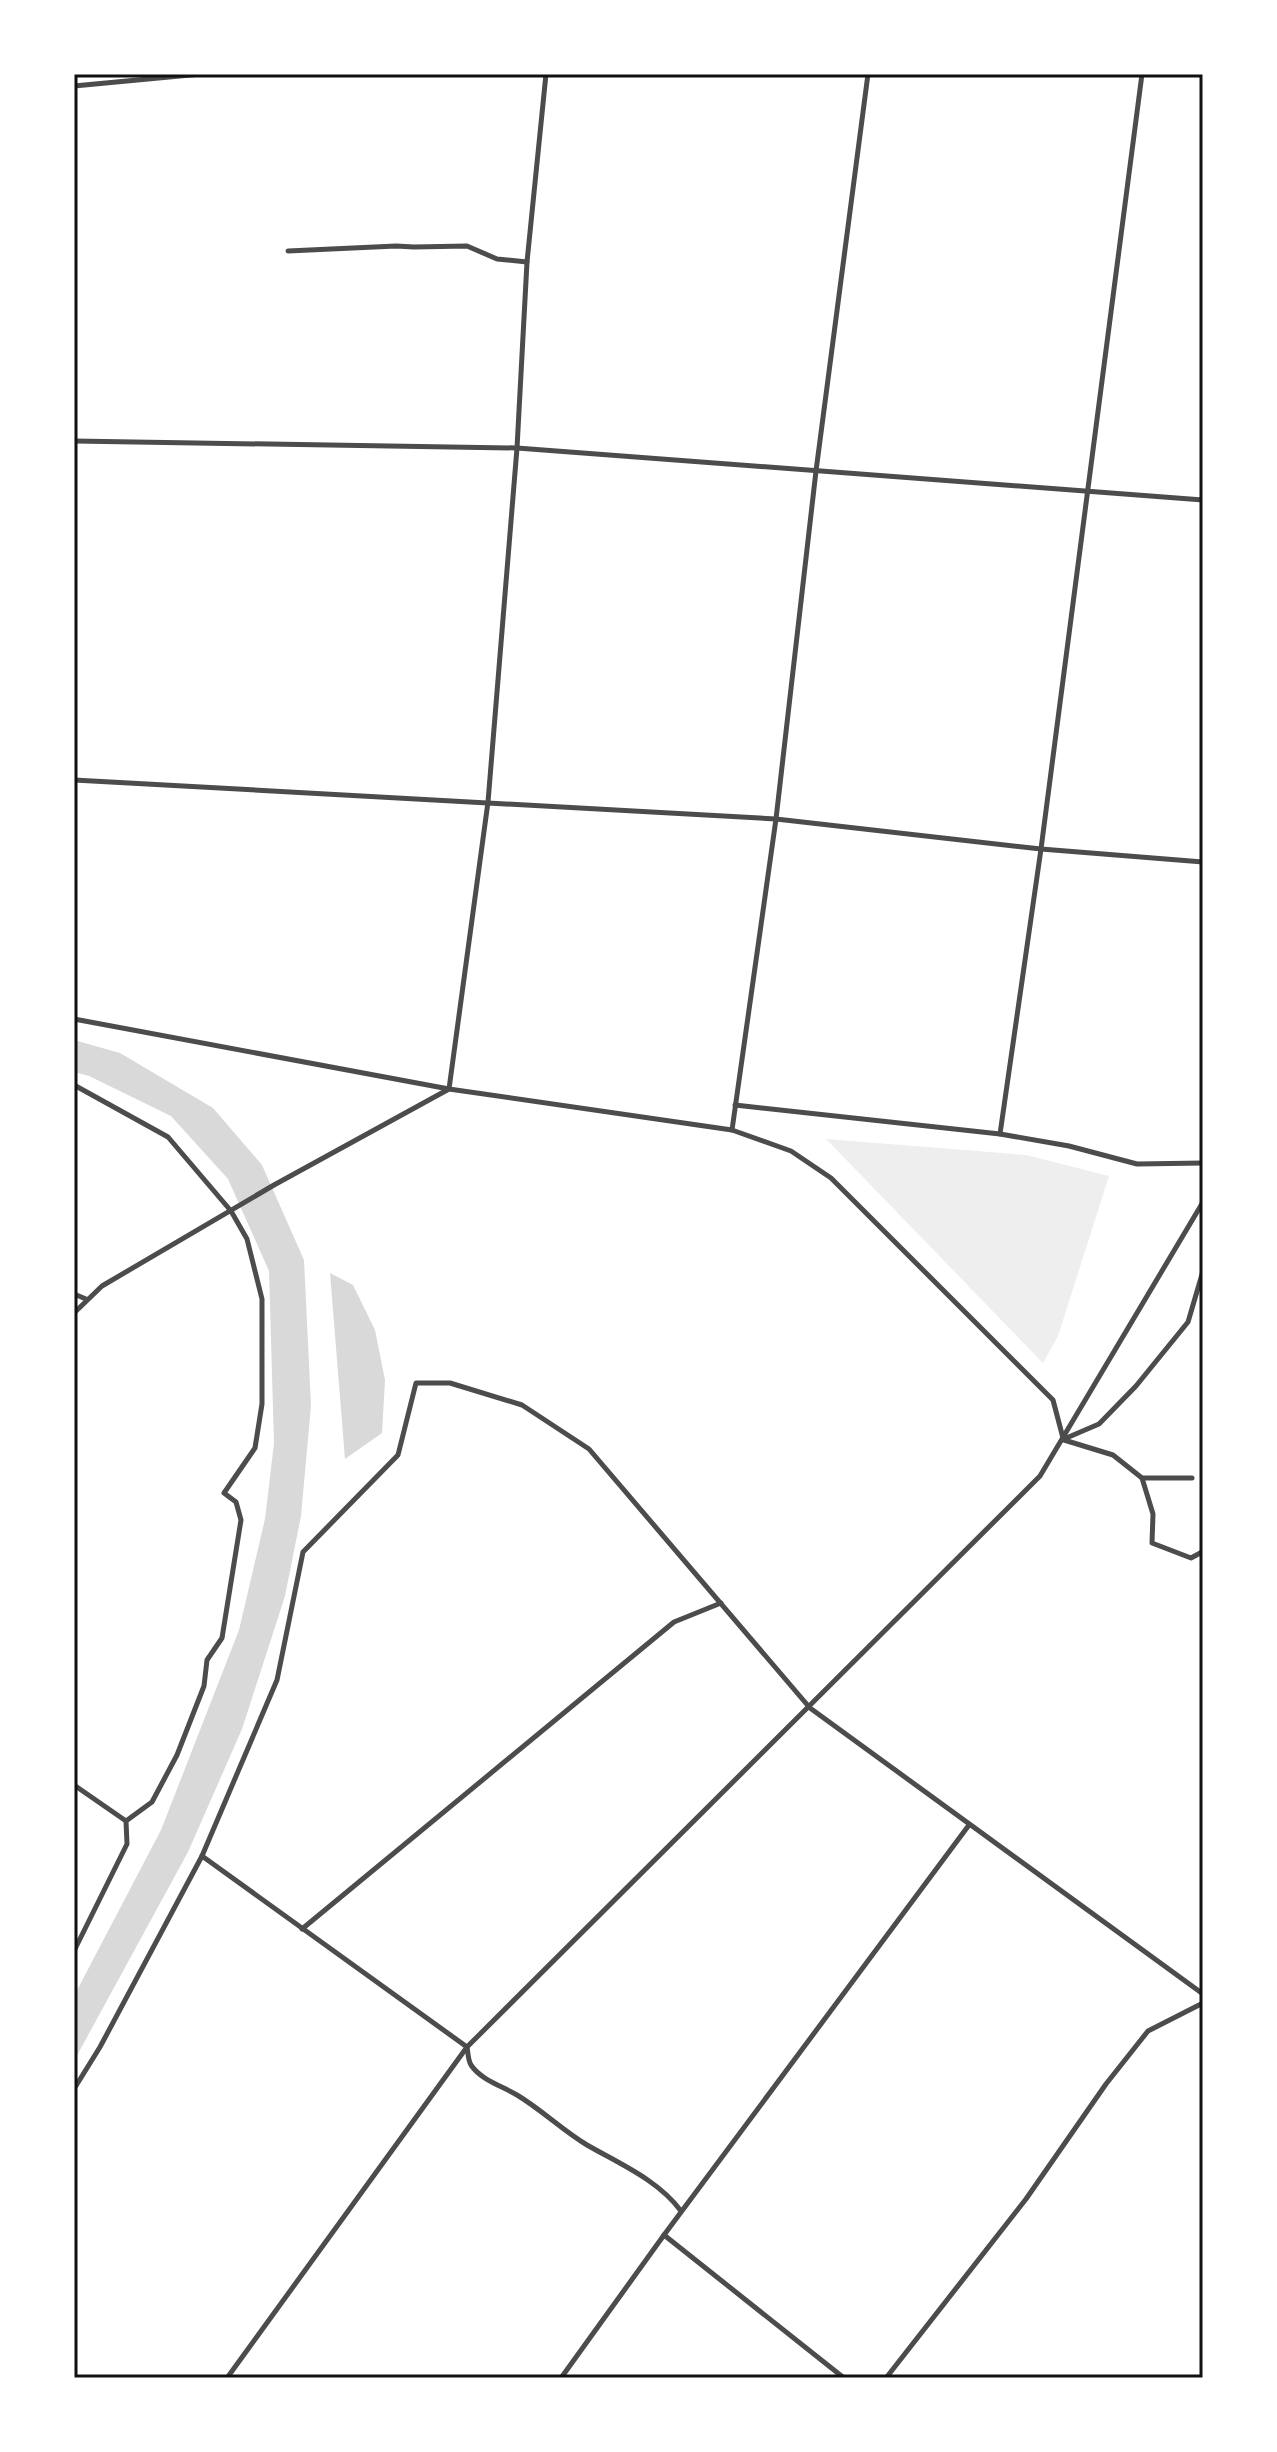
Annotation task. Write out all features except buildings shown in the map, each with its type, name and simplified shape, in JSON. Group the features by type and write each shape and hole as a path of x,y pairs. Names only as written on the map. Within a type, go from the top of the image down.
{"street":[{"path":"74,86 201,74"},
{"path":"449,1089 488,802 517,448 527,262 546,74"},
{"path":"732,1130 776,819 816,471 868,74"},
{"path":"1000,1134 1041,849 1142,74"},
{"path":"288,251 467,246 497,259 527,262"},
{"path":"74,441 517,448 1203,500"},
{"path":"74,780 776,819 1041,849 1203,862"},
{"path":"74,1019 449,1089 732,1130 791,1151 831,1178 1053,1400 1063,1439"},
{"path":"74,1085 168,1137 231,1211 247,1239 262,1299 262,1404 255,1448 224,1493 236,1502 241,1520 222,1638 207,1660 204,1686 177,1755 152,1802 126,1821"},
{"path":"74,1313 102,1286 274,1185 449,1089"},
{"path":"735,1105 1000,1134 1069,1146 1137,1164 1203,1163"},
{"path":"227,2378 467,2047 1040,1476 1203,1202"},
{"path":"1063,1439 1099,1424 1136,1386 1188,1322 1203,1271"},
{"path":"74,1294 86,1299"},
{"path":"74,2089 100,2047 202,1856 277,1680 303,1552 398,1455 416,1383 450,1383 522,1405 589,1449 810,1708 1203,1994"},
{"path":"1063,1439 1113,1455 1142,1478 1153,1514 1152,1543 1191,1558 1202,1552"},
{"path":"1142,1478 1192,1478"},
{"path":"302,1929 674,1622 721,1603"},
{"path":"74,1785 126,1821"},
{"path":"74,1951 127,1844 126,1821"},
{"path":"561,2378 969,1825"},
{"path":"202,1856 467,2047 471,2064 490,2081 516,2094 580,2140 641,2176 671,2197 681,2212"},
{"path":"886,2378 1026,2199 1106,2084 1148,2031 1203,2003"},
{"path":"664,2235 844,2378"}],"shaded area":[{"path":"74,1040 120,1053 213,1108 262,1165 304,1260 311,1406 301,1516 285,1596 242,1729 188,1852 74,2061 74,1996 161,1830 239,1630 265,1519 274,1443 269,1271 228,1179 171,1116 89,1076 74,1072"},
{"path":"826,1139 1026,1155 1109,1176 1058,1336 1043,1363"},
{"path":"330,1273 353,1285 375,1330 385,1380 382,1433 345,1459"}]}
